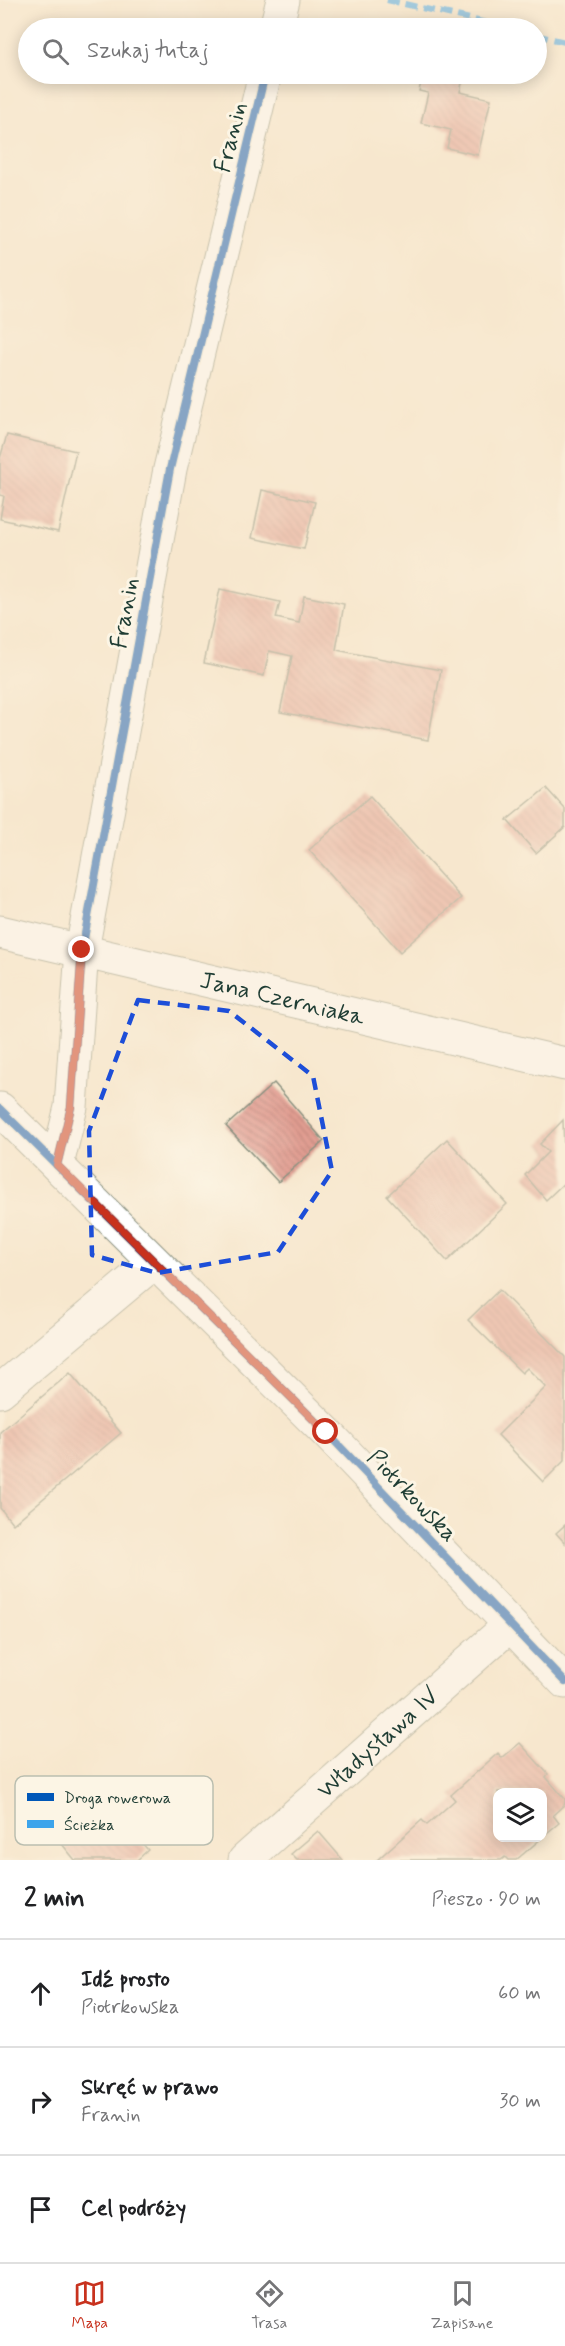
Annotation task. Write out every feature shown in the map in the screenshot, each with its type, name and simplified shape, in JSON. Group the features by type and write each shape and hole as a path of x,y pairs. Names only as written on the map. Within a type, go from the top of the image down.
{"street":[{"path":"278,18 283,0"},
{"name":"Franin","path":"57,1165 71,1107 82,950 170,469 263,84"},
{"name":"Jana Czerniaka","path":"0,932 565,1064"},
{"name":"Piotrkowska","path":"0,1109 326,1432 565,1682"},
{"path":"0,1390 153,1263"},
{"name":"Władysława IV","path":"245,1860 510,1624"}],"highlighted area":[{"path":"138,1000 229,1011 313,1076 332,1171 278,1252 157,1273 92,1255 89,1131"}],"building":[{"path":"421,84 462,84 460,92 491,99 478,155 447,148 451,130 421,123 428,93 419,91"},
{"path":"7,435 76,451 58,532 0,519 4,496 0,495 0,458"},
{"path":"262,490 315,502 304,549 252,538"},
{"path":"220,589 280,602 276,618 299,623 304,596 344,604 336,650 441,670 428,740 280,712 292,656 269,651 264,676 204,663"},
{"path":"546,788 565,809 565,827 536,853 507,820"},
{"path":"370,796 461,898 400,952 309,850"},
{"path":"274,1083 324,1141 278,1182 226,1126"},
{"path":"563,1120 565,1182 546,1200 525,1175 548,1152 540,1144"},
{"path":"447,1139 507,1204 447,1261 387,1196"},
{"path":"499,1290 565,1357 565,1460 543,1482 498,1435 546,1387 527,1368 522,1373 468,1320"},
{"path":"70,1373 121,1433 13,1524 0,1508 0,1432"},
{"path":"565,1525 565,1543 556,1533"},
{"path":"520,1743 548,1774 546,1777 565,1799 565,1804 553,1815 559,1823 547,1833 547,1788 493,1788 493,1842 537,1842 516,1860 508,1860 505,1857 501,1860 377,1860 422,1820 427,1825 455,1800 451,1795 498,1753 502,1758"},
{"path":"318,1831 343,1860 297,1860 291,1854"},
{"path":"63,1845 144,1845 148,1850 137,1860 75,1860"}],"marked path":[{"path":"387,0 465,18"},
{"path":"547,38 565,42"}],"cycle path":[{"path":"57,1165 71,1107 82,950 170,469 263,84"},
{"path":"0,1109 326,1432 565,1682"}],"route":[{"path":"82,950 71,1107 57,1165 153,1263 326,1432"}]}
